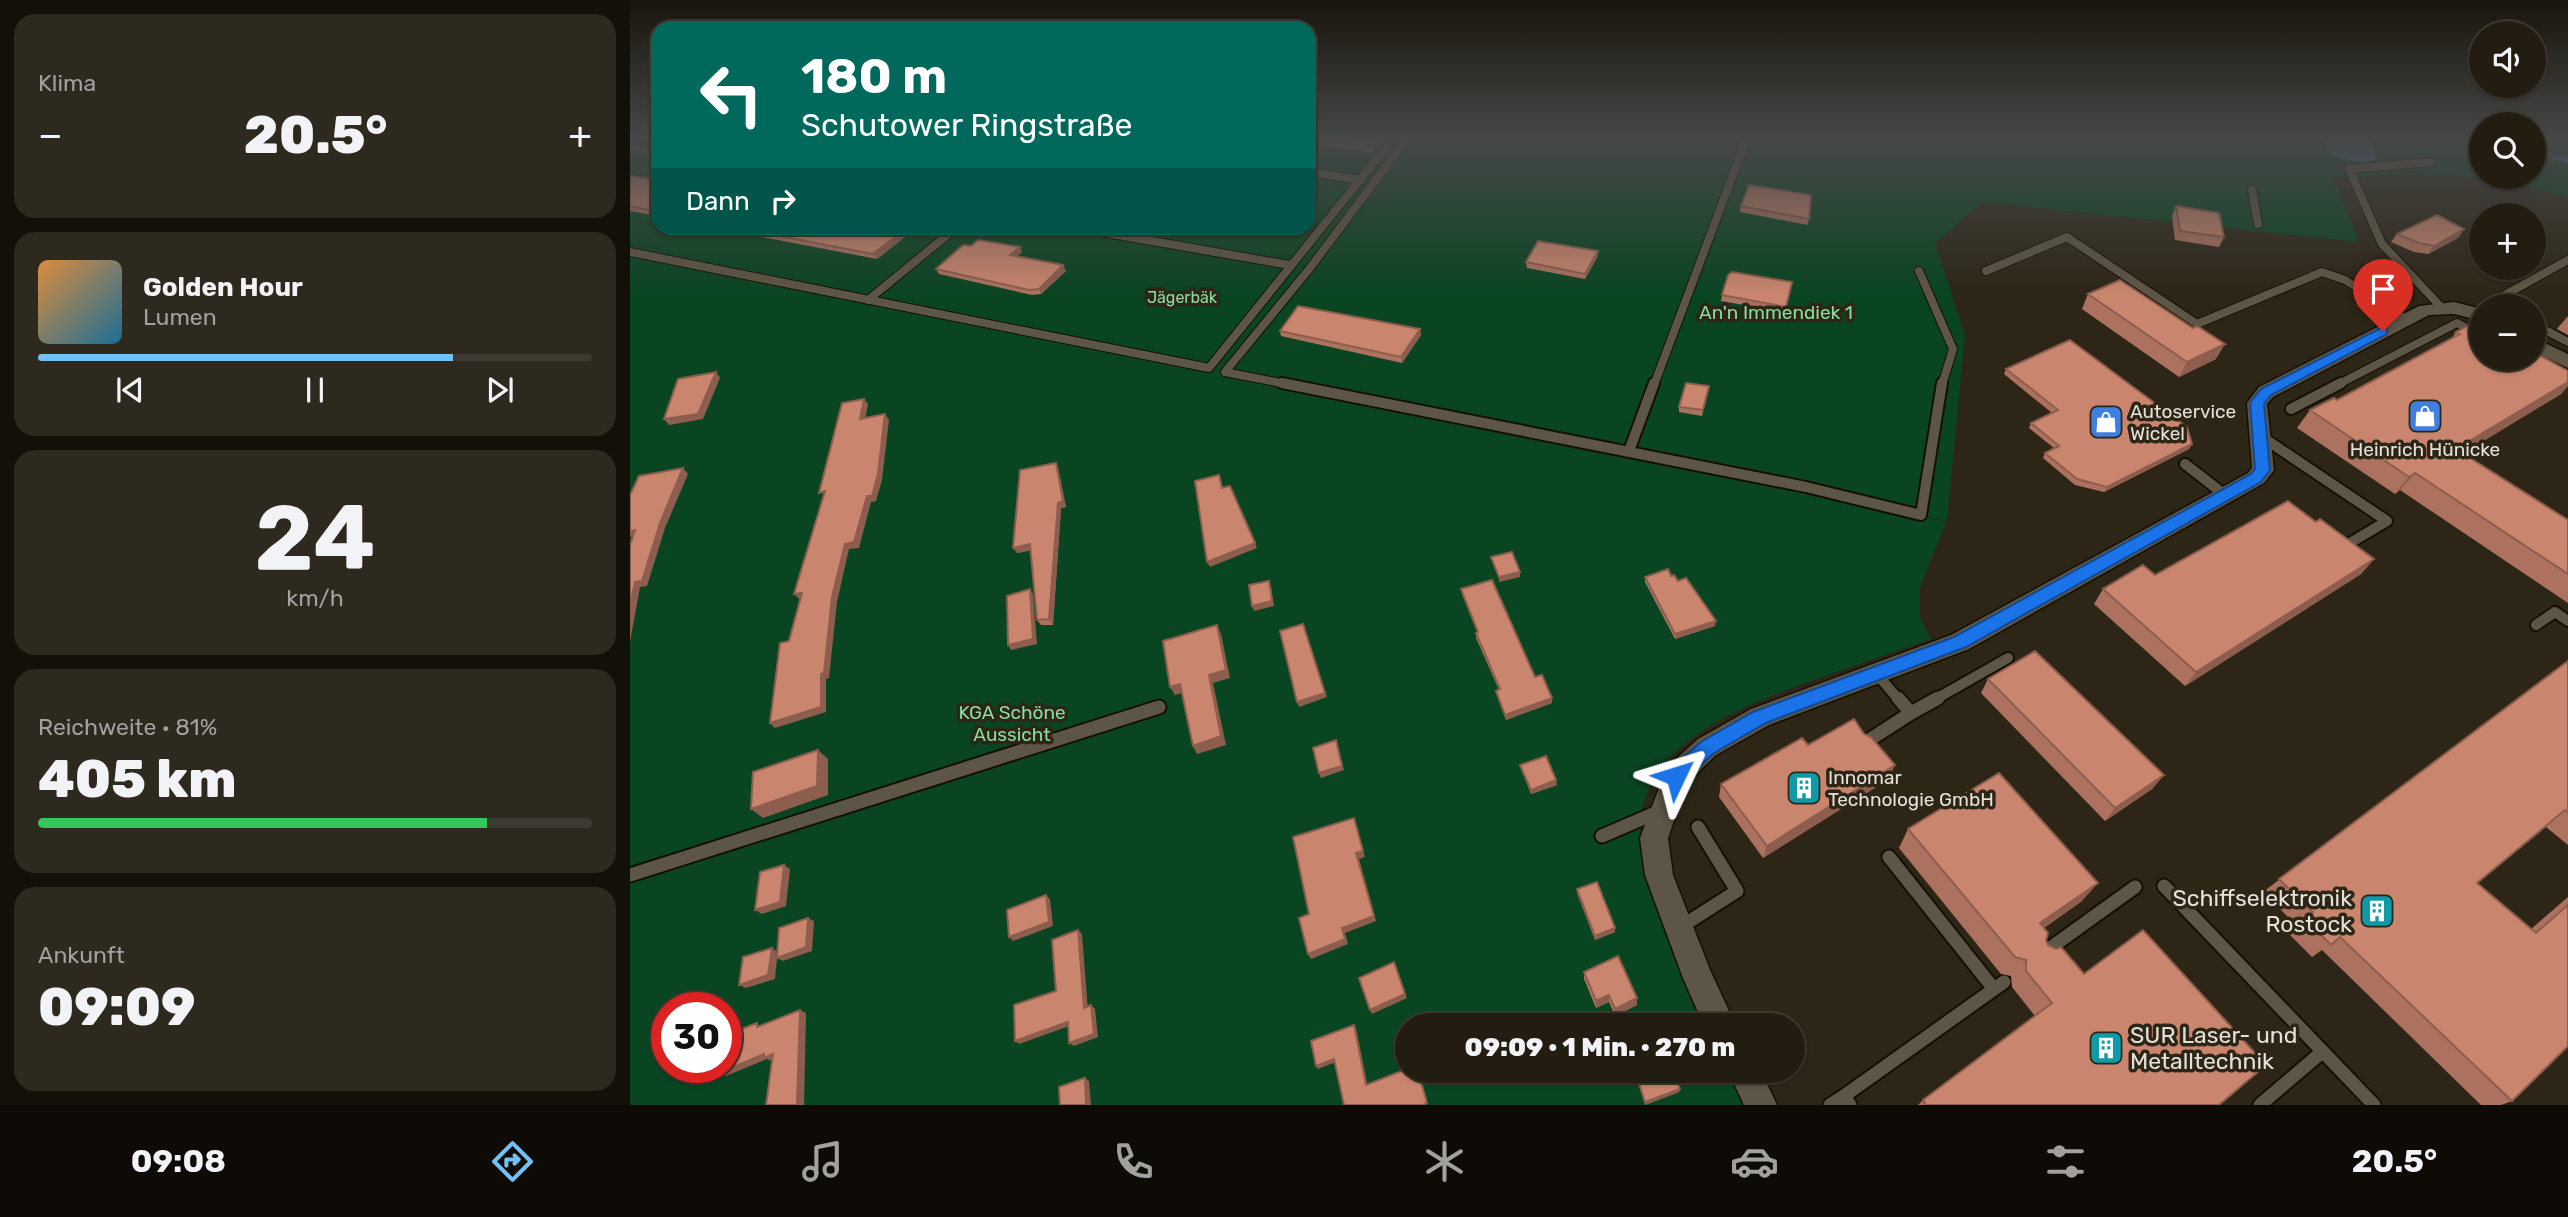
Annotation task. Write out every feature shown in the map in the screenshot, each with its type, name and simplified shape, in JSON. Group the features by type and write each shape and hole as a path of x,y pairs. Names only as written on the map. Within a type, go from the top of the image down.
{"street":[{"path":"1715,1013 1678,929 1659,875 1654,838 1661,810 1676,776 1707,747 1760,717 1960,642 2256,478 2263,470 2257,403 2266,392 2425,310 2441,307 2469,308"},
{"path":"2546,350 2568,362"},
{"path":"1750,1083 1761,1105"}],"lane":[{"path":"1316,233 1351,192"},
{"path":"1367,192 1310,268 1224,372 1806,487 1921,516 1942,383 1953,349 1919,271"},
{"path":"1629,451 1727,192"},
{"path":"2252,192 2258,223"},
{"path":"2359,192 2382,244 2441,307"},
{"path":"868,299 947,235"},
{"path":"1117,235 1289,265"},
{"path":"630,252 1209,368 1314,235"},
{"path":"1986,271 2067,237 2197,324 2322,272 2345,280 2406,319"},
{"path":"2511,294 2568,260"},
{"path":"2291,409 2457,323 2469,329"},
{"path":"2546,330 2568,342"},
{"path":"2261,437 2387,521 2345,545"},
{"path":"2185,464 2225,495"},
{"path":"2536,625 2555,612 2568,621"},
{"path":"1866,742 2008,659"},
{"path":"1875,673 1912,713"},
{"path":"630,875 1159,707"},
{"path":"1602,836 1661,810"},
{"path":"1678,929 1737,891 1698,827"},
{"path":"1830,1105 1847,1100 1999,985 1889,857"},
{"path":"2164,886 2374,1105"},
{"path":"2040,956 2135,887"},
{"path":"2260,1105 2322,1052"}],"green space":[{"name":"KGA Schöne Aussicht","path":"630,192 651,192 651,235 1316,235 1316,192 2338,192 2359,242 1983,202 1935,243 1965,335 1947,521 1856,504 1946,522 1920,587 1920,618 1931,639 1763,699 1730,714 1700,732 1674,754 1654,780 1642,810 1641,846 1651,891 1703,1013 1395,1013 1395,1083 1735,1083 1746,1105 630,1105"},
{"name":"KGA Schöne Aussicht","path":"2545,192 2568,192 2568,197"}],"building":[{"path":"630,192 651,192 651,210 630,206"},
{"path":"1746,192 1790,192 1811,195 1809,219 1741,206"},
{"path":"2176,206 2219,213 2224,237 2180,231"},
{"path":"2437,215 2464,229 2434,246 2397,234"},
{"path":"774,235 898,235 873,254"},
{"path":"978,240 1020,247 1010,255 1063,265 1039,289 1029,290 936,269 963,245 971,246"},
{"path":"1538,241 1598,251 1585,274 1526,262"},
{"path":"1732,272 1792,282 1786,307 1722,295 1728,275"},
{"path":"2120,280 2193,328 2197,326 2225,344 2187,362 2088,294"},
{"path":"1298,306 1420,329 1401,357 1280,331"},
{"name":"Heinrich Hünicke","path":"2469,325 2469,371 2546,371 2546,359 2568,371 2568,382 2456,449 2568,520 2568,574 2415,473 2409,477 2310,410 2334,398 2337,400 2460,334 2456,332"},
{"name":"Autoservice Wickel","path":"2070,340 2187,427 2192,444 2107,487 2077,479 2045,453 2059,446 2031,423 2058,410 2006,369"},
{"path":"716,372 698,414 664,419 678,379"},
{"path":"1686,383 1709,386 1703,410 1679,407"},
{"path":"864,399 860,419 885,414 878,474 872,496 867,496 854,542 845,544 832,597 824,673 821,674 821,707 770,723 780,643 789,641 802,593 794,594 825,491 819,493 842,403"},
{"path":"1056,463 1063,501 1058,503 1049,619 1037,620 1030,544 1013,548 1020,470"},
{"path":"683,468 660,523 642,581 635,582 630,605 630,545 635,530 630,531 630,495 639,476"},
{"path":"1219,475 1222,488 1230,486 1255,543 1207,562 1195,481"},
{"path":"2288,501 2316,522 2320,519 2374,559 2196,672 2103,589 2143,565 2155,575"},
{"path":"1512,552 1520,572 1499,577 1491,557"},
{"path":"1668,569 1671,576 1674,575 1678,581 1686,578 1716,621 1675,634 1645,577"},
{"path":"1492,580 1535,677 1542,675 1552,698 1505,715 1496,691 1500,689 1461,589"},
{"path":"1269,581 1272,601 1252,606 1249,585"},
{"path":"1030,589 1033,639 1008,645 1007,596"},
{"path":"1303,624 1325,693 1297,702 1280,631"},
{"path":"1217,625 1226,670 1209,675 1221,736 1193,746 1180,684 1170,687 1163,641"},
{"path":"2035,651 2164,775 2115,808 1988,679"},
{"name":"Schiffselektronik Rostock","path":"2568,661 2568,812 2565,810 2477,883 2536,933 2568,905 2568,1046 2512,1101 2340,937 2331,945 2304,918 2313,912 2279,879"},
{"name":"Innomar Technologie GmbH","path":"1854,719 1864,734 1871,737 1895,765 1767,846 1721,784 1802,738 1808,745"},
{"path":"1336,740 1342,766 1319,773 1313,748"},
{"path":"818,750 817,786 751,809 753,772"},
{"path":"1546,756 1556,780 1531,790 1520,765"},
{"path":"1999,773 2098,883 2040,923 2048,933 2048,945 2056,949 2061,947 2084,974 2143,930 2266,1065 2219,1105 1926,1105 1923,1100 2052,1003 2026,971 2026,960 2015,957 1908,829"},
{"path":"1354,818 1363,851 1356,853 1374,916 1342,928 1345,939 1308,954 1299,918 1309,914 1293,837"},
{"path":"784,865 780,902 755,910 760,872"},
{"path":"1597,882 1615,928 1595,936 1577,889"},
{"path":"1046,895 1049,922 1009,937 1007,910"},
{"path":"808,918 806,947 777,958 779,928"},
{"path":"1078,930 1084,1008 1091,1005 1094,1034 1069,1043 1068,1022 1015,1041 1014,1005 1056,991 1052,940"},
{"path":"772,948 768,975 739,985 743,957"},
{"path":"1618,956 1637,998 1615,1009 1609,995 1596,1001 1584,972"},
{"path":"1394,962 1405,994 1370,1010 1359,978"},
{"path":"800,1010 797,1105 766,1105 773,1054 764,1058 764,1054 742,1063 742,1029 757,1023 757,1027"},
{"path":"1354,1025 1366,1085 1395,1074 1395,1083 1421,1083 1427,1103 1344,1105 1334,1059 1316,1066 1311,1041"},
{"path":"1085,1078 1086,1105 1060,1105 1059,1087"},
{"path":"1639,1083 1678,1083 1680,1089 1645,1102"}],"place":[{"name":"Heinrich Hünicke","path":"2425,416"},
{"name":"Autoservice Wickel","path":"2106,422"},
{"name":"Innomar Technologie GmbH","path":"1804,788"},
{"name":"Schiffselektronik Rostock","path":"2377,911"},
{"name":"SUR Laser- und Metalltechnik","path":"2106,1048"}],"route":[{"path":"1676,776 1707,747 1760,717 1960,642 2256,478 2263,470 2257,403 2266,392 2383,331"}],"park label":[{"name":"Jägerbäk","path":"1182,297"},
{"name":"An'n Immendiek 1","path":"1776,312"}]}
